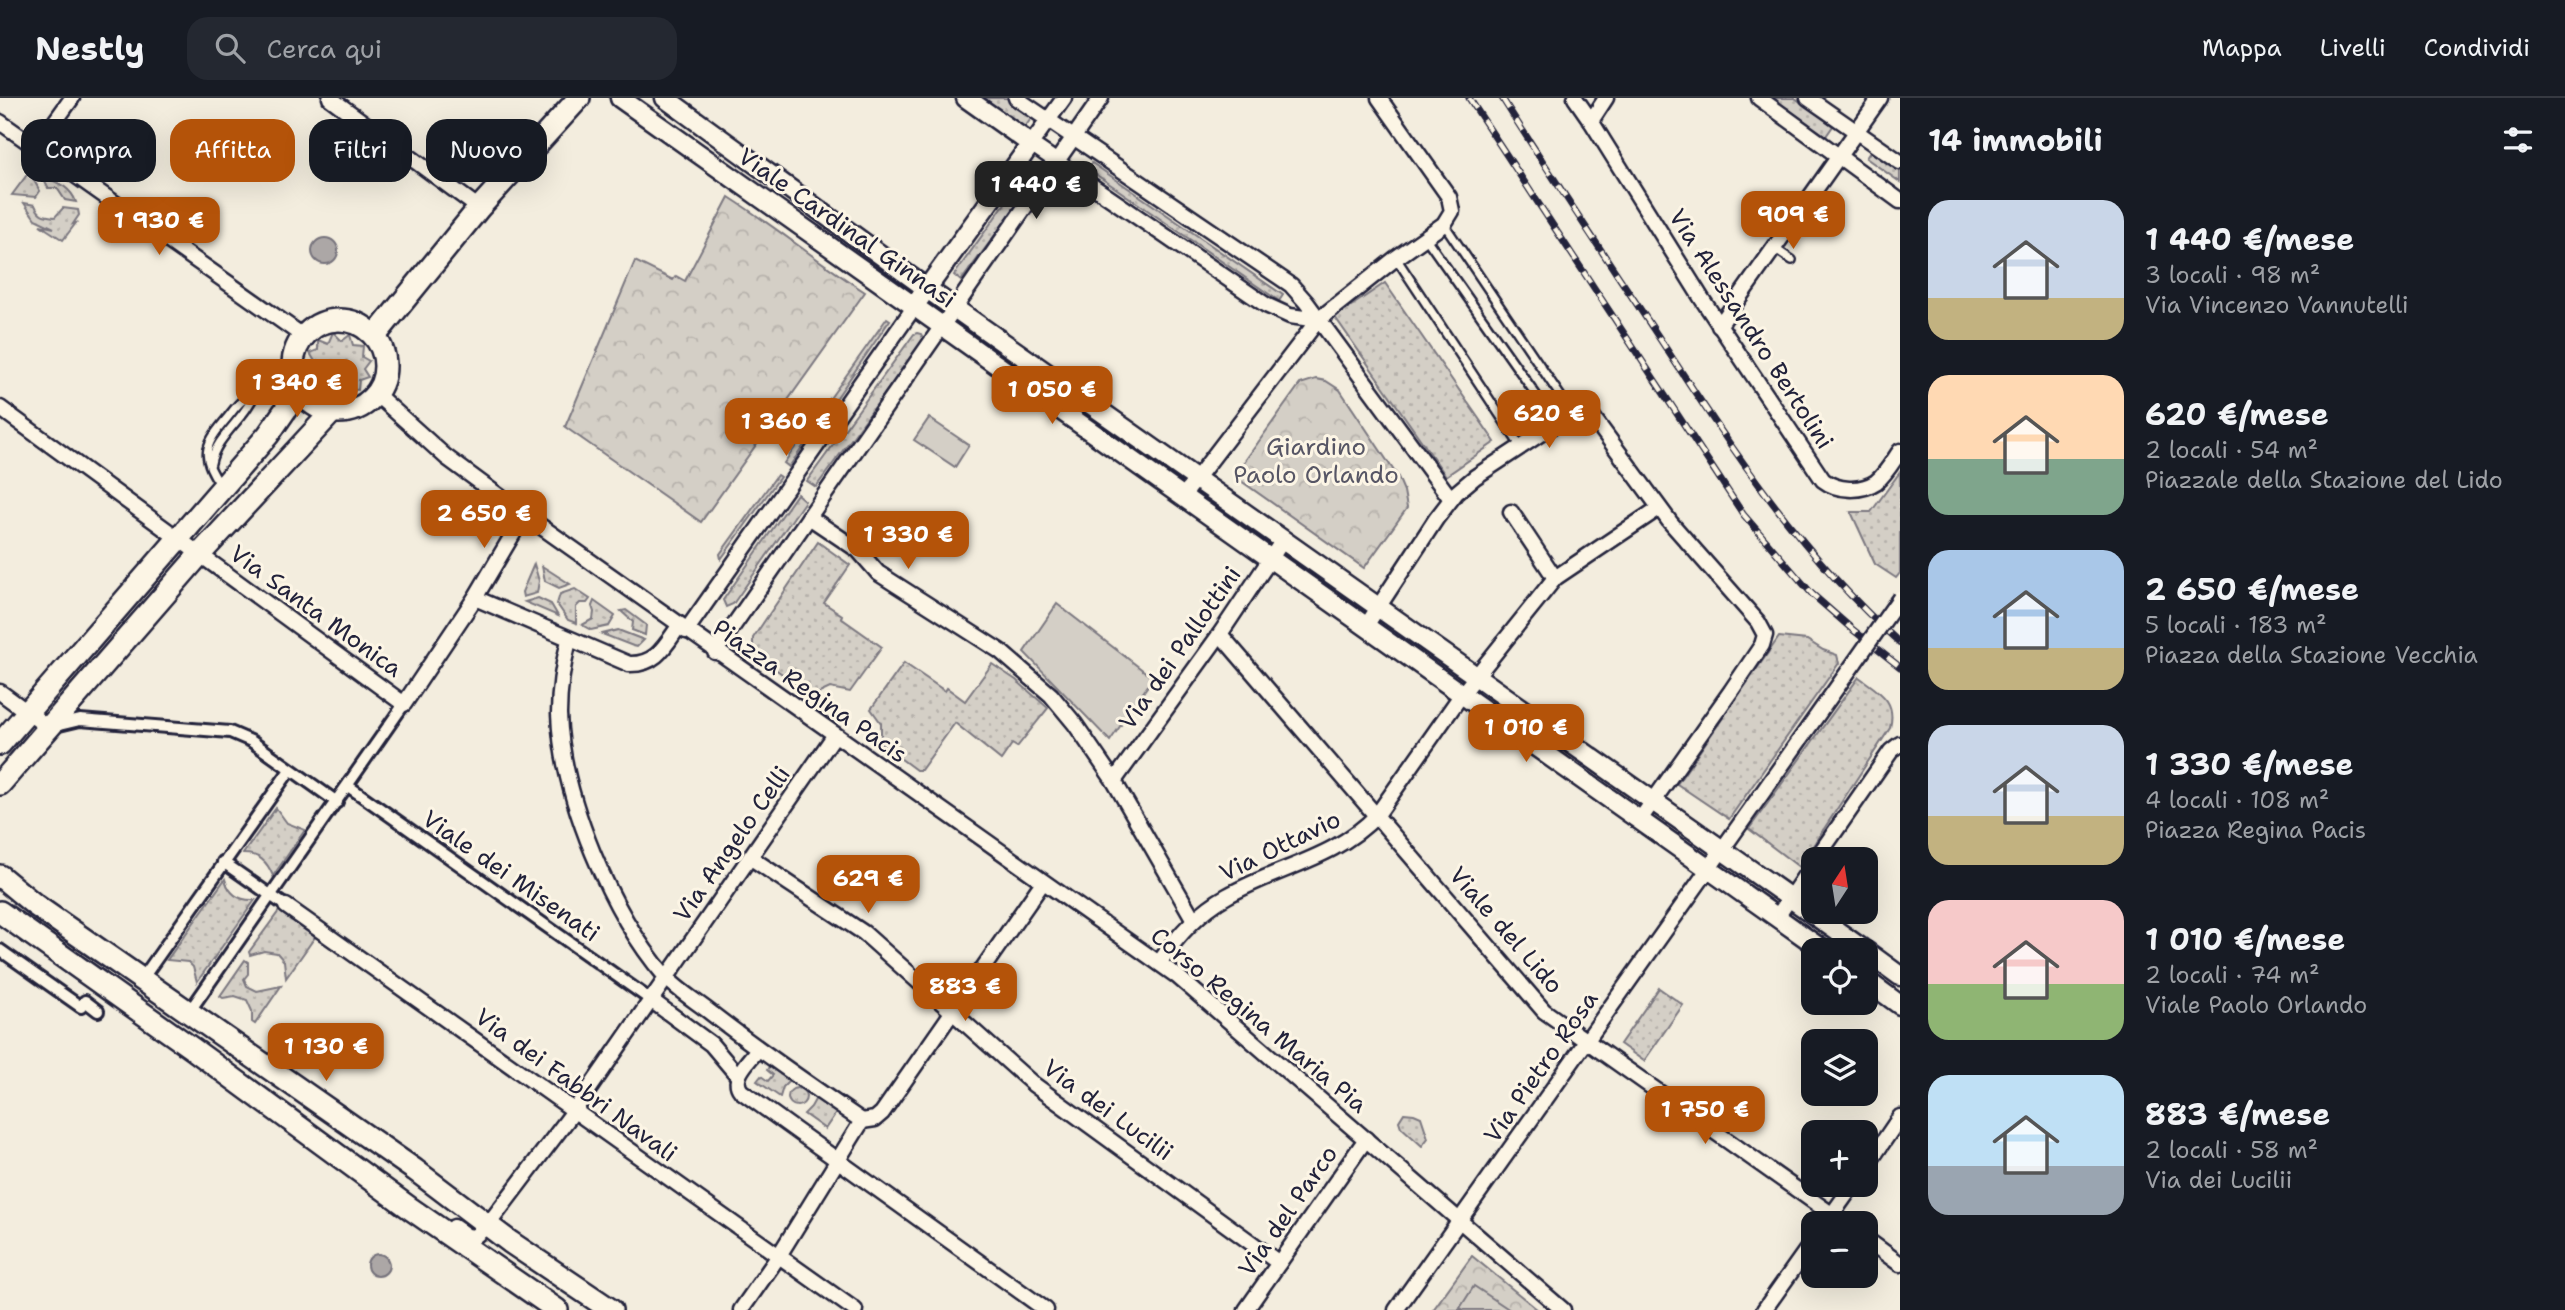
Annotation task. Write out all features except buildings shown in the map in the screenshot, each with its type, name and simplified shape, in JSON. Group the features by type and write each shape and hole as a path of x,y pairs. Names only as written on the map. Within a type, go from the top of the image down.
{"main road":[{"path":"375,336 479,208 579,98"},
{"path":"0,744 273,429 286,409 294,386 292,366 295,350 303,336 325,321 352,321 375,336 383,349 386,365 383,380 376,394 356,409 332,412 310,402 294,386"},
{"path":"0,784 200,554 332,412"},
{"path":"0,876 23,897 415,1170 487,1226 611,1310"},
{"path":"0,912 193,1048 411,1209 557,1310"}],"street":[{"path":"57,119 72,98"},
{"path":"330,98 479,208"},
{"name":"Viale Cardinal Ginnasi","path":"620,98 1806,938"},
{"name":"Viale Cardinal Ginnasi","path":"665,98 926,288 1847,938"},
{"path":"966,98 1056,163 1266,305 1290,316 1318,320"},
{"path":"1016,98 1284,280 1302,296 1451,499"},
{"path":"475,598 621,662 641,664 651,661 682,629 1064,98"},
{"path":"715,652 1101,98"},
{"path":"1184,495 1318,320 1444,224 1452,211 1450,200 1379,98"},
{"name":"Via Alessandro Bertolini","path":"1575,98 1719,326 1820,476 1828,484 1846,489 1871,484 1884,474 1900,452"},
{"path":"1591,121 1606,98"},
{"path":"1759,98 1900,201"},
{"path":"1808,98 1900,162"},
{"path":"1719,326 1880,98"},
{"path":"0,123 21,138"},
{"path":"84,182 303,336"},
{"path":"1045,398 1058,381"},
{"name":"Piazza Regina Pacis","path":"376,394 446,457 682,629 908,788"},
{"name":"Via Santa Monica","path":"0,408 404,704"},
{"path":"1366,626 1451,499 1475,477 1572,414 1579,411 1592,416 1659,508 1760,625 1766,638 1639,821"},
{"path":"1112,445 1124,426"},
{"name":"Via Ottavio","path":"1159,963 1194,920 1214,904 1239,889 1336,848 1362,830 1377,815 1476,675 1555,578 1659,508"},
{"path":"1511,512 1555,578"},
{"path":"189,1012 337,802 475,598 513,534 522,513"},
{"path":"809,517 858,550 878,573 994,646 1058,702 1114,781 1194,920"},
{"name":"Via dei Pallottini","path":"1114,781 1220,634 1283,540"},
{"name":"Via Pietro Rosa","path":"1396,1310 1900,598"},
{"name":"Viale del Lido","path":"1220,634 1535,1002 1553,1018 1822,1211"},
{"path":"569,640 561,680 559,715 563,754 589,844 612,894 634,931 666,978 758,1049 862,1121 872,1121 879,1115 1043,882"},
{"path":"0,692 49,728 80,720 223,731 251,741 337,802"},
{"name":"Via Angelo Celli","path":"487,1226 574,1111 834,736"},
{"path":"1824,847 1891,751 1900,744"},
{"path":"142,979 290,769"},
{"name":"Viale dei Misenati","path":"348,786 651,1000"},
{"name":"Corso Regina Maria Pia","path":"908,788 1159,963 1202,996 1563,1310"},
{"name":"Via dei Lucilii","path":"751,858 869,937 951,1013 1041,1090 1279,1263"},
{"name":"Via dei Fabbri Navali","path":"223,862 855,1310"},
{"path":"1777,917 1801,882"},
{"path":"0,950 81,1007 85,1001 99,1011"},
{"name":"Viale Cardinal Ginnasi","path":"1878,960 1900,976"},
{"path":"1878,989 1900,1005"},
{"path":"651,1000 711,1044 738,1076"},
{"path":"758,1049 738,1076 736,1084 741,1091 1046,1310"},
{"path":"1878,1149 1900,1117"},
{"path":"741,1310 778,1257 862,1121"},
{"name":"Via del Parco","path":"1246,1310 1366,1139"},
{"path":"411,1209 438,1218 471,1237 477,1236 487,1226"},
{"path":"1878,1248 1900,1265"},
{"path":"1764,1310 1801,1258"}],"lane":[{"path":"1444,224 1572,414"},
{"path":"1425,237 1556,424"},
{"path":"1774,248 1792,260"},
{"path":"1396,258 1522,448"},
{"path":"223,487 210,467 208,443 236,407 255,393 294,386"}],"green space":[{"path":"974,98 1007,98 1033,116 1022,131"},
{"path":"1772,98 1795,98 1833,126 1826,136"},
{"path":"1872,149 1900,169 1900,182 1866,158"},
{"path":"1092,163 1283,295 1279,301 1088,169"},
{"path":"1033,164 1040,166 1041,173 961,281 954,275"},
{"path":"22,182 35,182 40,191 36,197 12,195"},
{"path":"45,182 55,182 63,186 76,202 65,200 57,188 48,188"},
{"path":"729,197 865,292 701,522 565,427 635,261 673,280 676,276 685,281"},
{"path":"24,203 35,205 41,214 55,217 63,208 78,210 79,215 63,240 40,225 54,228 35,219"},
{"path":"1385,283 1495,442 1446,476 1335,317"},
{"path":"887,318 890,320 789,467 784,463"},
{"path":"333,332 342,341 350,335 353,345 363,346 362,357 369,361 363,369 368,377 359,380 358,390 348,389 343,396 335,390 327,395 324,386 314,385 317,375 308,371 316,363 310,353 318,350 318,340 328,344"},
{"path":"914,334 921,334 924,340 816,487 807,481"},
{"name":"Giardino Paolo Orlando","path":"1316,379 1326,381 1340,390 1398,477 1404,491 1407,508 1364,568 1234,476 1300,384"},
{"path":"929,418 969,445 955,467 914,440"},
{"path":"1900,472 1900,573 1896,578 1875,564 1851,512 1871,512"},
{"path":"777,475 780,477 721,559 720,554"},
{"path":"797,494 805,501 733,604 726,607 723,600"},
{"path":"818,542 850,565 824,603 882,647 850,692 830,688 813,696 760,658 753,650 753,638"},
{"path":"534,564 539,581 537,593 523,597 522,592"},
{"path":"542,566 570,584 559,588 545,581"},
{"path":"575,589 590,599 576,607 576,623 568,620 557,604 560,594"},
{"path":"538,598 551,604 558,616 525,602"},
{"path":"594,601 615,616 609,626 591,630 582,625 593,619"},
{"path":"1057,604 1153,678 1110,741 1024,652"},
{"path":"626,610 646,625 645,635 632,630 633,622 621,611"},
{"path":"618,630 644,640 637,647 602,634"},
{"path":"1779,637 1807,640 1837,655 1839,663 1729,819 1677,784"},
{"path":"904,663 965,701 992,664 1016,680 1048,708 1017,747 1012,744 1001,760 955,723 921,770 916,770 881,744 881,723 871,709"},
{"path":"1859,677 1879,692 1891,710 1890,728 1812,847 1801,847 1799,867 1749,829"},
{"path":"276,808 287,823 305,830 273,876 262,859 243,854"},
{"path":"225,879 229,889 236,895 255,900 197,982 193,967 188,962 167,960"},
{"path":"13,903 106,968 104,971 11,906"},
{"path":"279,911 315,937 286,978 284,961 277,953 264,951 250,955 249,952"},
{"path":"245,960 248,962 248,974 244,979 247,986 257,991 281,986 255,1024 252,1022 252,1011 247,1000 235,996 220,996"},
{"path":"1659,988 1683,1005 1644,1061 1620,1044"},
{"path":"770,1065 790,1080 783,1087 780,1097 757,1081 761,1076 768,1081 773,1075 767,1070"},
{"path":"793,1088 801,1088 806,1097 804,1104 793,1106 788,1101 788,1093"},
{"path":"816,1098 836,1113 825,1129 804,1114"},
{"path":"1404,1113 1421,1117 1428,1138 1422,1146 1401,1127 1399,1121"},
{"path":"1472,1256 1538,1310 1433,1310"},
{"path":"1474,1286 1510,1310 1460,1308"}],"shaded area":[{"path":"325,238 334,242 338,251 334,260 325,264 316,260 312,251 316,242"},
{"path":"374,1254 382,1254 389,1261 389,1269 382,1276 374,1276 367,1269 367,1261"}],"railway":[{"path":"1469,98 1743,514 1812,594 1900,667"},
{"path":"1502,98 1709,414 1766,495 1829,572 1900,643"}]}
